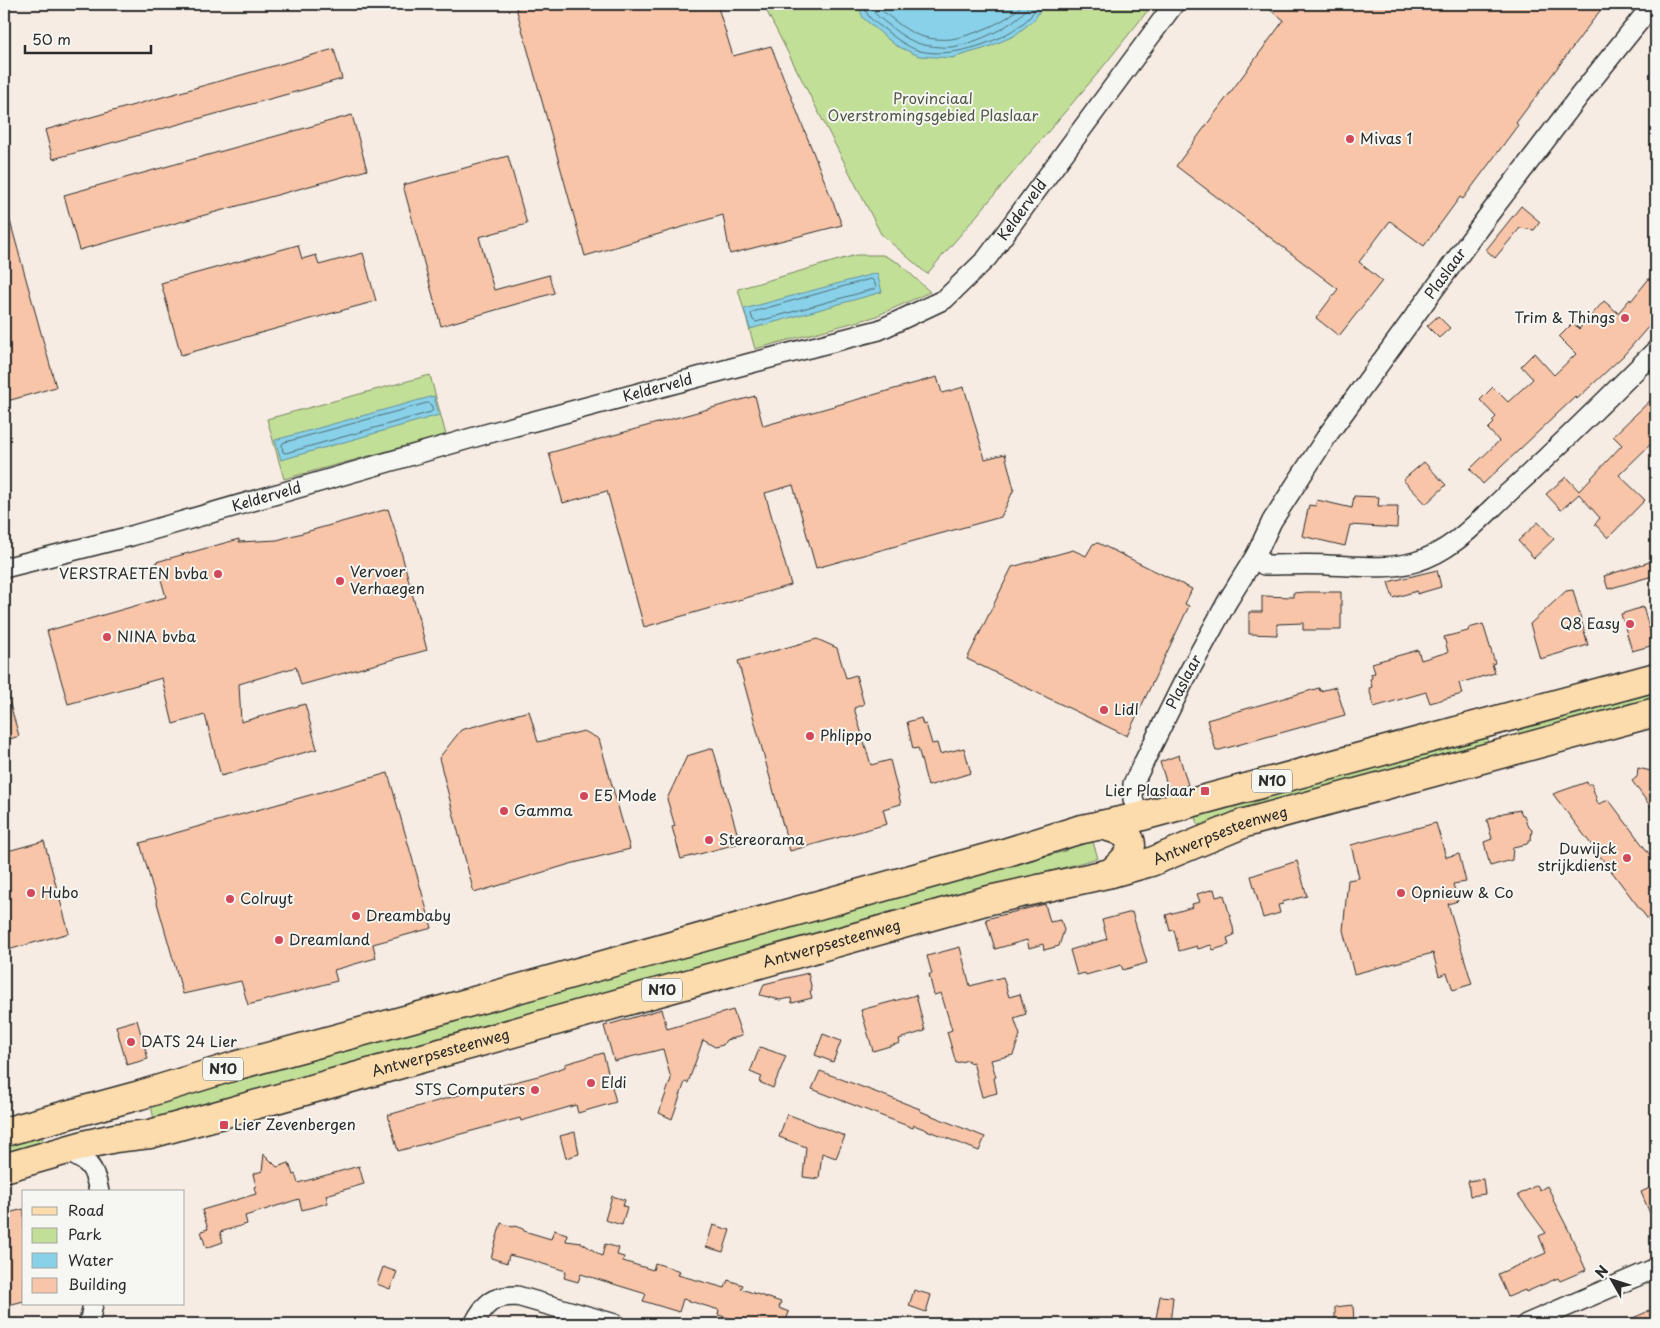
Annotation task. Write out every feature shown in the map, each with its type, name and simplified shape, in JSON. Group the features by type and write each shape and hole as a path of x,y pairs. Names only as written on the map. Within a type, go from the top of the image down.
{"main road":[{"name":"N10","path":"4,1132 238,1065 1001,854 1078,830 1139,817 1656,677"},
{"name":"Antwerpsesteenweg","path":"4,1168 63,1150 115,1138 150,1134 985,901 1111,873 1150,862 1245,823 1656,712"},
{"path":"1488,724 1501,731 1504,743 1493,756"},
{"path":"1100,825 1118,829 1126,834 1130,840 1130,849 1127,856 1111,873"}],"street":[{"name":"Kelderveld","path":"4,568 131,536 482,435 879,330 944,299 987,258 1174,4"},
{"name":"Plaslaar","path":"1139,817 1133,799 1133,784 1183,683 1227,602 1256,555 1272,521 1328,433 1580,95 1653,4"},
{"path":"1256,555 1264,565 1311,564 1387,567 1416,562 1450,547 1570,436 1656,350"},
{"path":"99,1190 95,1172 100,1158 115,1138"},
{"path":"63,1150 83,1159 95,1172"},
{"path":"1526,1324 1656,1268"},
{"path":"474,1324 484,1306 495,1299 506,1296 517,1296 614,1324"},
{"path":"89,1324 93,1306"}],"green space":[{"name":"Provinciaal Overstromingsgebied Plaslaar","path":"763,4 1153,4 1098,73 927,274 881,234"},
{"path":"856,255 883,255 899,263 930,292 874,317 755,349 738,289"},
{"path":"430,375 446,435 284,479 267,419"},
{"path":"1656,686 1656,702 1521,739 1516,725"},
{"path":"1487,733 1488,748 1200,832 1195,813"},
{"path":"1092,839 1098,858 154,1120 151,1105 1065,851"},
{"path":"41,1135 45,1147 4,1159 4,1146"}],"water":[{"path":"858,4 1043,4 1035,19 1014,36 986,48 952,58 919,56 895,45 863,18"},
{"path":"877,273 882,292 750,329 744,309"},
{"path":"434,396 439,415 281,460 275,440"}],"building":[{"path":"515,4 717,4 733,56 771,46 842,225 730,254 723,215 585,256"},
{"name":"Mivas 1","path":"1262,4 1605,4 1516,123 1518,125 1463,199 1460,197 1424,246 1390,221 1359,262 1382,281 1339,336 1316,318 1338,289 1176,166 1284,20"},
{"path":"334,49 342,79 53,159 45,130"},
{"path":"352,115 367,170 79,250 64,195"},
{"path":"508,156 527,224 479,237 494,290 549,275 554,293 441,326 403,185"},
{"path":"1521,206 1540,222 1534,230 1520,228 1495,258 1486,250"},
{"path":"8,214 56,387 4,402 4,215"},
{"path":"298,245 302,259 316,255 319,265 363,253 376,301 181,355 161,283"},
{"path":"1656,270 1656,318 1623,356 1577,399 1575,397 1483,484 1470,469 1499,441 1488,429 1494,423 1492,421 1496,417 1480,400 1493,387 1508,402 1533,379 1521,366 1534,353 1554,375 1576,354 1559,337 1573,323 1579,329 1604,301 1618,313 1630,299 1631,301"},
{"path":"1438,316 1450,328 1439,338 1427,326"},
{"path":"937,377 942,393 964,387 985,459 1005,454 1014,489 1001,517 816,568 793,485 765,493 791,585 644,627 607,491 563,503 549,453 755,396 763,426"},
{"path":"1656,395 1656,439 1619,475 1645,500 1608,538 1595,524 1600,518 1579,494 1561,510 1546,494 1566,477 1579,491 1622,445 1613,436"},
{"path":"1424,462 1446,485 1426,504 1403,480"},
{"path":"1354,496 1379,497 1378,506 1398,506 1397,528 1350,525 1345,546 1302,536 1309,505 1315,506 1317,500 1352,508"},
{"path":"388,509 427,650 301,685 296,667 239,684 241,722 305,704 317,749 221,776 205,715 173,724 162,678 68,704 47,631 166,597 156,562 239,539 239,542 277,540"},
{"path":"1538,522 1554,539 1534,558 1518,541"},
{"path":"1098,543 1192,589 1185,604 1189,606 1127,736 967,659 1012,567 1073,550 1086,556 1093,544"},
{"path":"1656,560 1656,575 1608,589 1604,576"},
{"path":"1437,570 1441,587 1393,598 1388,582"},
{"path":"1573,590 1588,645 1540,659 1530,624 1566,591"},
{"path":"1341,592 1341,630 1303,630 1303,623 1277,624 1277,635 1249,634 1249,612 1262,612 1262,596 1293,597 1293,593"},
{"path":"1643,607 1654,645 1632,651 1621,614"},
{"path":"1483,624 1495,663 1492,664 1495,673 1459,683 1462,694 1430,703 1426,692 1374,707 1369,688 1372,687 1371,674 1375,673 1372,663 1418,650 1421,660 1448,652 1444,637 1468,631 1469,628"},
{"name":"Phlippo","path":"817,639 837,648 846,678 856,675 864,704 854,708 871,765 890,760 901,804 883,809 887,824 790,851 738,661"},
{"path":"1336,687 1345,715 1216,751 1207,720 1319,688 1320,691"},
{"path":"4,697 8,697 19,736 4,741"},
{"name":"Gamma","path":"529,711 538,742 584,731 599,739 630,849 570,864 474,893 439,758 461,730"},
{"path":"921,718 923,725 926,724 932,744 937,743 940,754 964,748 971,773 928,786 918,748 913,749 907,722"},
{"path":"713,748 740,843 681,859 672,827 675,826 667,799 687,756"},
{"path":"1179,755 1188,785 1169,791 1160,762"},
{"path":"1638,768 1651,771 1656,778 1656,814 1632,781 1637,777"},
{"path":"388,773 432,928 373,944 376,958 334,970 337,981 248,1005 241,981 183,994 140,843"},
{"name":"Duwijck strijkdienst","path":"1587,782 1588,785 1591,783 1598,804 1609,800 1656,863 1656,891 1651,896 1656,903 1656,930 1553,794"},
{"path":"1520,810 1522,815 1524,815 1527,825 1532,830 1531,839 1527,844 1513,847 1512,860 1490,866 1484,842 1492,839 1487,820 1503,813"},
{"name":"Opnieuw & Co","path":"1436,823 1446,857 1459,854 1466,882 1453,884 1458,901 1448,904 1472,984 1453,990 1447,973 1439,976 1433,953 1354,974 1343,930 1348,880 1359,878 1351,845"},
{"name":"Hubo","path":"44,841 69,933 4,951 4,852"},
{"path":"1297,861 1307,896 1282,902 1283,904 1278,905 1280,913 1263,918 1251,876"},
{"path":"1214,889 1216,897 1224,895 1233,927 1234,935 1227,938 1229,945 1213,950 1211,945 1198,949 1197,946 1179,951 1174,930 1170,931 1166,915 1193,907 1192,904 1200,902 1197,894"},
{"path":"1045,904 1050,922 1061,920 1064,930 1059,946 1044,950 1043,944 1029,948 1027,940 995,949 986,919"},
{"path":"1132,912 1147,963 1123,970 1121,965 1086,975 1085,973 1077,975 1070,950 1107,939 1102,920"},
{"path":"960,947 970,986 1003,977 1009,997 1020,994 1026,1014 1014,1018 1020,1035 1013,1055 991,1060 996,1077 994,1078 997,1093 982,1097 973,1062 970,1063 968,1060 956,1063 947,1032 952,1030 941,993 934,995 929,974 932,974 927,956"},
{"path":"808,973 812,998 792,1003 791,998 780,1000 760,995 764,984"},
{"path":"916,995 925,1031 899,1039 900,1043 873,1051 861,1010"},
{"path":"662,1009 667,1029 733,1010 742,1036 726,1040 723,1045 715,1047 703,1040 688,1083 685,1082 672,1119 659,1113 671,1079 663,1049 614,1061 604,1026"},
{"path":"137,1020 148,1059 127,1065 116,1026"},
{"path":"823,1034 841,1041 833,1062 815,1055"},
{"path":"760,1047 786,1056 773,1088 759,1082 762,1077 750,1072"},
{"path":"603,1053 616,1102 578,1113 576,1105 521,1121 520,1118 398,1151 388,1115 494,1085 495,1087 542,1075 565,1067 565,1064"},
{"path":"820,1071 920,1109 920,1111 985,1137 979,1151 914,1125 913,1128 812,1089"},
{"path":"787,1114 845,1136 836,1158 822,1153 819,1179 803,1177 806,1147 779,1137"},
{"path":"575,1132 579,1154 566,1158 560,1136"},
{"path":"264,1154 277,1167 289,1163 298,1183 359,1166 364,1184 326,1195 328,1203 302,1210 299,1199 245,1216 247,1224 220,1232 223,1242 206,1248 201,1231 208,1229 202,1210 256,1194 253,1174 262,1171"},
{"path":"1483,1179 1485,1194 1470,1196 1468,1181"},
{"path":"1537,1185 1540,1190 1547,1186 1586,1270 1560,1281 1558,1278 1526,1292 1525,1290 1508,1297 1498,1274 1546,1253 1539,1236 1546,1233 1518,1195"},
{"path":"1656,1185 1656,1228 1641,1192"},
{"path":"612,1196 625,1200 623,1206 627,1207 622,1225 605,1220"},
{"path":"22,1210 22,1302 4,1306 4,1222 10,1220 8,1213"},
{"path":"501,1223 551,1239 554,1230 567,1234 566,1241 582,1243 602,1256 605,1244 619,1248 617,1255 624,1257 623,1261 653,1270 655,1263 680,1271 678,1275 725,1288 728,1280 743,1285 741,1289 781,1302 779,1308 789,1312 785,1324 750,1324 718,1315 719,1310 683,1299 679,1312 643,1301 646,1294 581,1274 578,1282 564,1278 566,1271 530,1260 509,1255 507,1263 491,1258"},
{"path":"713,1225 730,1230 723,1252 706,1247"},
{"path":"383,1267 397,1272 390,1289 377,1284"},
{"path":"914,1290 931,1295 926,1312 909,1306"},
{"path":"1160,1296 1173,1297 1170,1324 1155,1324"},
{"path":"1353,1305 1354,1324 1335,1324 1335,1307"},
{"path":"1656,1308 1656,1324 1619,1324"}],"place":[{"name":"Mivas 1","path":"1350,139"},
{"name":"Trim & Things","path":"1625,318"},
{"name":"VERSTRAETEN bvba","path":"218,574"},
{"name":"Vervoer Verhaegen","path":"340,581"},
{"name":"Q8 Easy","path":"1630,624"},
{"name":"NINA bvba","path":"107,637"},
{"name":"Lidl","path":"1104,710"},
{"name":"Phlippo","path":"810,736"},
{"name":"Lier Plaslaar","path":"1205,791"},
{"name":"E5 Mode","path":"584,796"},
{"name":"Gamma","path":"504,811"},
{"name":"Stereorama","path":"709,840"},
{"name":"Duwijck strijkdienst","path":"1627,858"},
{"name":"Hubo","path":"31,893"},
{"name":"Opnieuw & Co","path":"1401,893"},
{"name":"Colruyt","path":"230,899"},
{"name":"Dreambaby","path":"356,916"},
{"name":"Dreamland","path":"279,940"},
{"name":"DATS 24 Lier","path":"131,1042"},
{"name":"Eldi","path":"591,1083"},
{"name":"STS Computers","path":"535,1090"},
{"name":"Lier Zevenbergen","path":"224,1125"}]}
